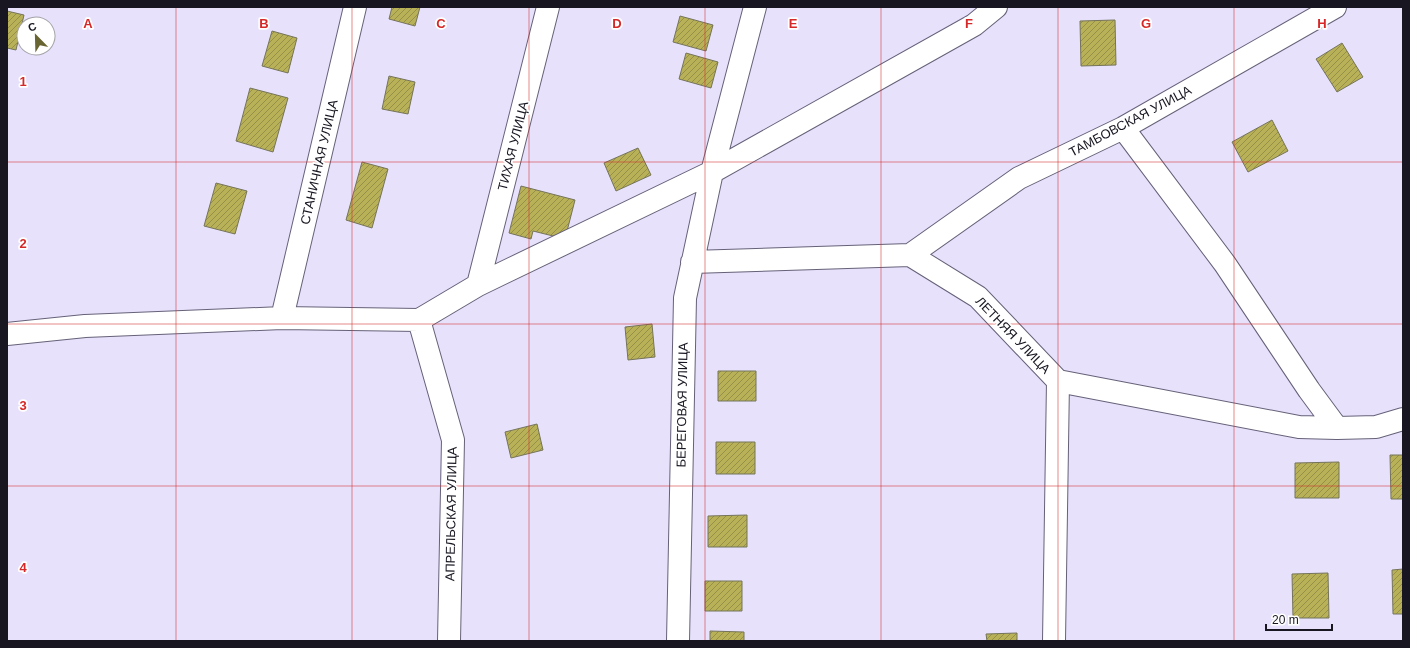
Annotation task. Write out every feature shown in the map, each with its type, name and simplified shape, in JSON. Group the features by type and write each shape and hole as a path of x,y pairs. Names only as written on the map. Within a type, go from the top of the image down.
{"street":[{"name":"СТАНИЧНАЯ УЛИЦА","path":"282,318 355,7"},
{"name":"ТИХАЯ УЛИЦА","path":"478,285 548,7"},
{"path":"712,172 755,7"},
{"path":"7,334 85,326 282,318 419,320 478,285 712,172 974,25 996,7"},
{"name":"ТАМБОВСКАЯ УЛИЦА","path":"910,255 1018,178 1123,128 1335,7"},
{"path":"1123,128 1225,264 1309,390 1337,428"},
{"name":"БЕРЕГОВАЯ УЛИЦА","path":"678,641 685,298 712,172"},
{"path":"692,262 910,255"},
{"name":"ЛЕТНЯЯ УЛИЦА","path":"910,255 978,297 1058,382 1054,641"},
{"name":"АПРЕЛЬСКАЯ УЛИЦА","path":"419,320 453,440 449,641"},
{"path":"1058,382 1299,427 1376,427 1403,419"}],"building":[{"path":"392,7 420,7 415,26 389,19"},
{"path":"7,11 24,15 16,16 16,50 7,48"},
{"path":"680,16 713,25 706,51 673,42"},
{"path":"1115,20 1116,65 1081,66 1080,21"},
{"path":"272,31 297,38 288,73 262,66"},
{"path":"1342,43 1363,77 1337,92 1316,59"},
{"path":"686,53 718,62 711,88 679,79"},
{"path":"389,76 415,82 408,114 382,109"},
{"path":"250,88 288,98 273,152 236,141"},
{"path":"1272,120 1288,151 1248,172 1232,142"},
{"path":"638,148 651,175 616,191 604,163"},
{"path":"362,162 388,169 372,228 346,220"},
{"path":"216,183 247,191 235,234 204,226"},
{"path":"521,186 575,200 565,239 533,231 531,239 509,233"},
{"path":"652,324 655,357 628,360 625,327"},
{"path":"718,371 756,371 756,401 718,401"},
{"path":"537,424 543,450 511,458 505,432"},
{"path":"716,442 755,442 755,474 716,474"},
{"path":"1390,455 1403,455 1403,499 1391,499"},
{"path":"1339,462 1339,498 1295,498 1295,463"},
{"path":"747,515 747,547 708,547 708,516"},
{"path":"1403,569 1403,614 1393,614 1392,570"},
{"path":"1328,573 1329,618 1293,618 1292,574"},
{"path":"705,581 742,581 742,611 705,611"},
{"path":"710,631 744,632 744,641 710,641"},
{"path":"1017,633 1017,641 987,641 986,634"}]}
